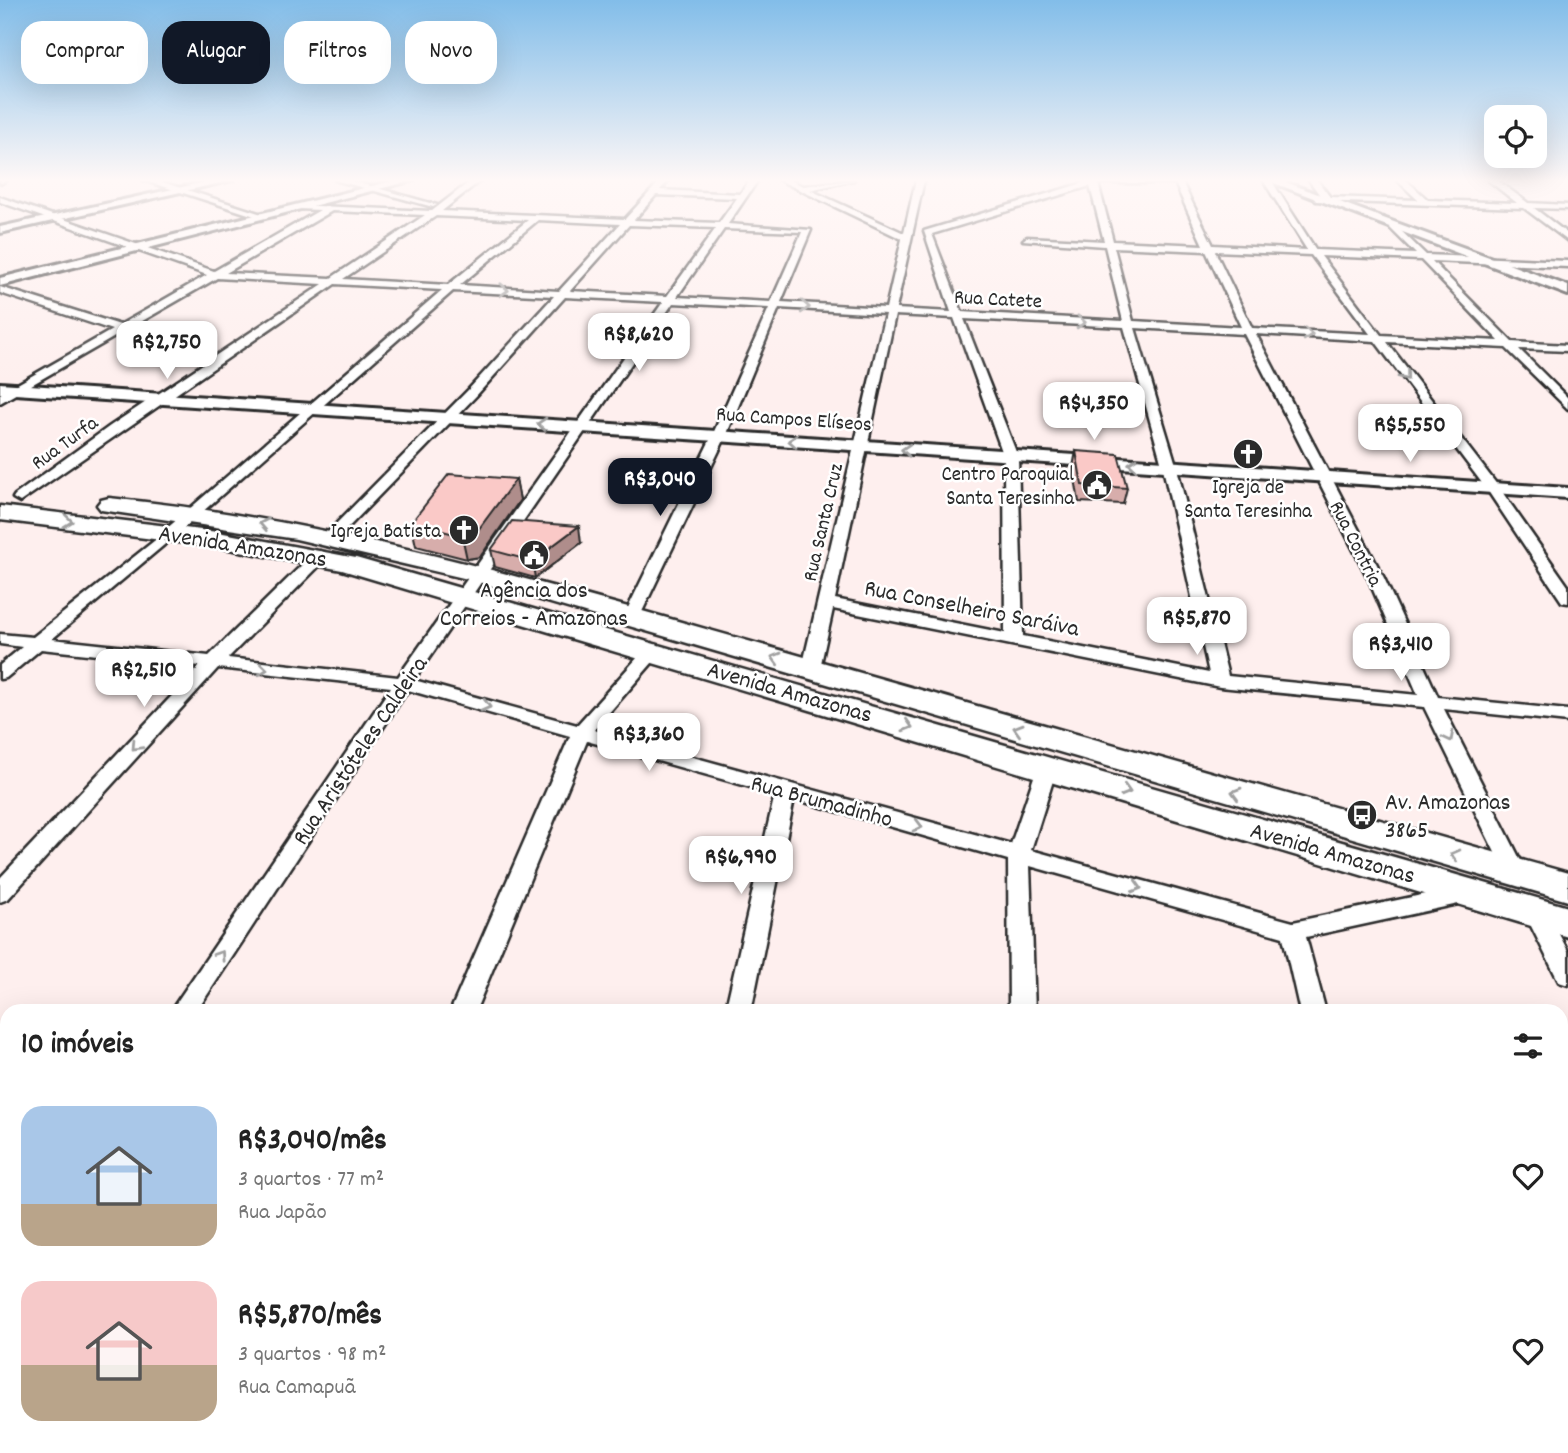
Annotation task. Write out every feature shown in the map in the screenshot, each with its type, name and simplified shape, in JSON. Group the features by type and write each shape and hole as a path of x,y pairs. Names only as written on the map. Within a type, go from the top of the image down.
{"main road":[{"name":"Avenida Amazonas","path":"10,497 191,512 474,585 632,616 1568,887"},
{"name":"Avenida Amazonas","path":"0,513 165,537 326,547"},
{"name":"Avenida Amazonas","path":"474,585 653,651 1568,922"}],"street":[{"path":"0,282 136,248"},
{"name":"Rua Catete","path":"136,248 216,275 1568,348"},
{"path":"0,399 8,389 121,329 263,248"},
{"name":"Rua Turfa","path":"10,497 162,399 382,248"},
{"path":"0,674 315,409 335,387 499,248"},
{"path":"0,893 212,664 448,417 602,248"},
{"name":"Rua Aristóteles Caldeira","path":"187,1004 402,683 474,585 705,248"},
{"path":"632,616 719,436 800,248"},
{"name":"Rua Santa Cruz","path":"811,668 905,248"},
{"path":"933,248 1011,457 1014,640"},
{"path":"1109,248 1170,468 1220,681"},
{"name":"Rua Contria","path":"1207,248 1376,578 1432,703 1515,871"},
{"path":"1224,248 1568,264"},
{"path":"1310,248 1375,337 1493,489 1568,598"},
{"path":"1413,248 1568,405"},
{"path":"1459,248 1499,261 1568,291"},
{"path":"1477,248 1519,261 1568,282"},
{"path":"0,290 121,329"},
{"name":"Rua Campos Elíseos","path":"8,389 1568,493"},
{"name":"Rua Conselheiro Saráiva","path":"825,602 1220,681 1568,716"},
{"name":"Rua Brumadinho","path":"0,639 402,683 1293,931 1473,893"},
{"path":"465,1004 581,732 653,651"},
{"path":"1022,1004 1019,854 1047,768"},
{"path":"740,1004 786,790"},
{"path":"1536,912 1568,975"},
{"path":"1293,931 1311,1004"}],"building":[{"path":"1076,451 1118,454 1127,488 1082,485"},
{"path":"449,474 516,479 475,534 462,536 411,523"},
{"path":"512,521 579,526 532,561 491,550"}],"place":[{"name":"Igreja de Santa Teresinha","path":"1248,454"},
{"name":"Centro Paroquial Santa Teresinha","path":"1097,485"},
{"name":"Igreja Batista","path":"464,530"},
{"name":"Agência dos Correios - Amazonas","path":"534,555"},
{"name":"Av. Amazonas 3865","path":"1362,815"}]}
